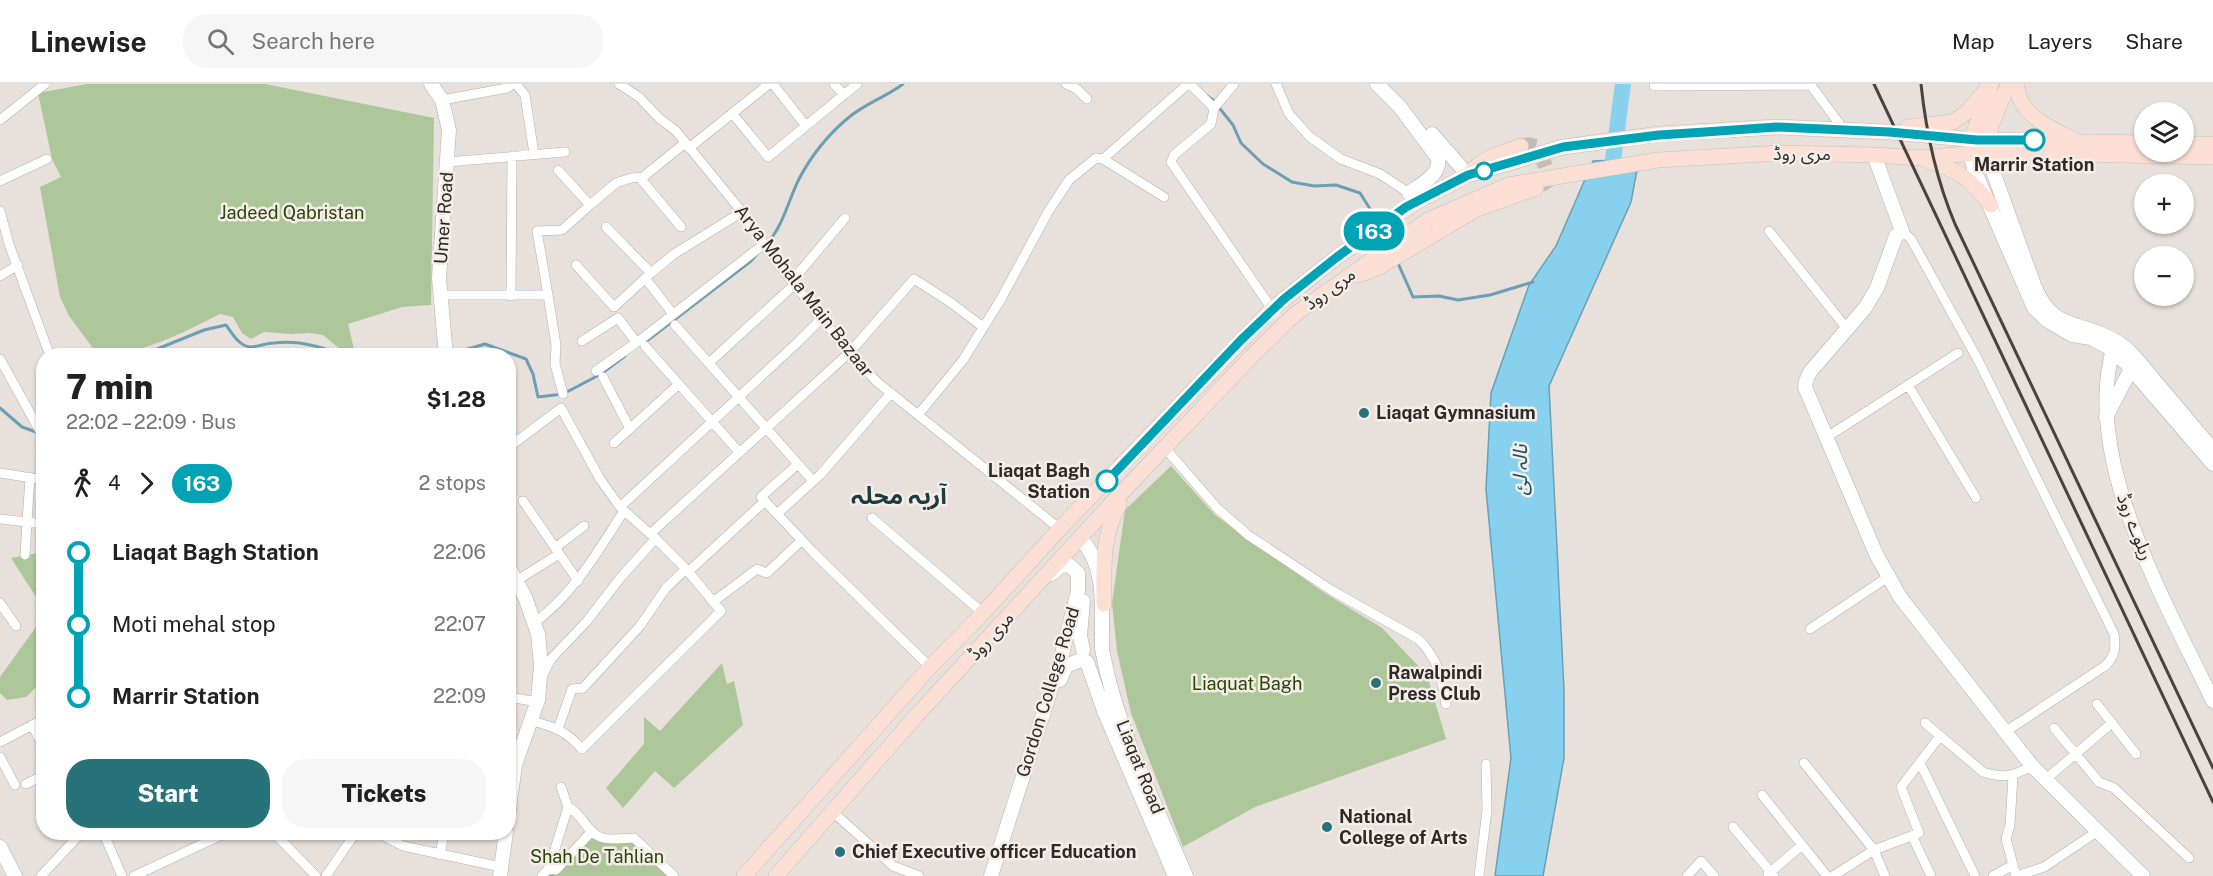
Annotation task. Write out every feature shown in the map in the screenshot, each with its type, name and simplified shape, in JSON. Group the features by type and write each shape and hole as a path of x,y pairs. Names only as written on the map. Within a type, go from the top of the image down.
{"main road":[{"path":"1970,146 1993,84"},
{"path":"1867,132 1953,122 1967,112 1993,84"},
{"path":"1987,146 1990,126 2008,84"},
{"path":"2017,84 2017,95 2028,111 2048,125 2080,141"},
{"name":"مری روڈ","path":"744,876 930,667 1272,309 1337,257 1359,236 1390,214 1468,175 1573,146 1659,135 1776,127 1867,132 1970,146 2213,157"},
{"path":"1705,132 1708,157"},
{"name":"مری روڈ","path":"1987,146 2080,141 2134,143"},
{"path":"2194,144 2213,144"},
{"path":"1468,175 1478,163 1521,146"},
{"name":"مری روڈ","path":"775,876 891,744 1128,486 1287,321 1337,283 1406,244 1428,220 1508,184 1658,160 1780,153 1921,158 1970,146"},
{"path":"1921,158 1954,169 1965,176 1991,205"},
{"path":"1406,244 1475,210 1536,188"},
{"path":"1390,214 1409,193"},
{"path":"1104,604 1106,535 1128,486"},
{"path":"757,861 775,876"}],"street":[{"path":"0,120 45,84"},
{"name":"Umer Road","path":"431,84 442,100 449,130 439,278 442,348"},
{"name":"Arya Mohala Main Bazaar","path":"619,84 639,97 658,118 676,131 742,212 774,259 877,382 1060,529"},
{"path":"563,394 555,364 556,345 537,231 562,230 616,183 631,178 640,178 771,84 806,126"},
{"path":"834,84 844,95"},
{"path":"732,113 768,157 857,84"},
{"path":"1066,84 1077,88 1087,99"},
{"path":"1103,159 1189,84 1214,108"},
{"path":"1234,84 1214,108 1211,124 1174,156 1171,162 1272,309"},
{"path":"1276,84 1289,114 1310,137 1341,159 1380,174 1409,193 1435,173 1439,163 1438,158 1400,107 1377,84"},
{"path":"1390,84 1468,175"},
{"path":"1654,86 1810,84 1844,130"},
{"path":"442,100 510,85 525,95 534,154"},
{"path":"1970,146 1976,172 2026,294 2034,308 2048,321 2072,335 2091,338 2114,346"},
{"path":"1987,146 2042,304 2060,319 2114,346 2213,450"},
{"path":"447,162 565,152"},
{"path":"1874,155 1902,231 1911,239 1977,360 2114,634 2114,657 2105,666 2005,732"},
{"path":"511,296 512,156"},
{"path":"918,415 963,360 1048,212 1069,180 1096,158 1103,159 1164,197"},
{"path":"0,181 47,159"},
{"path":"558,170 590,205"},
{"path":"640,178 681,227"},
{"path":"0,211 9,244 47,348"},
{"path":"576,265 614,307 674,254 742,212"},
{"path":"709,363 794,282 845,218"},
{"path":"606,227 648,276 673,314"},
{"path":"1769,231 1848,330"},
{"path":"1902,231 1896,237 1877,288 1848,330 1821,358 1806,381 1805,387 1876,554 1912,615 2032,766 2143,876"},
{"path":"630,429 599,374 641,344 673,314 764,244"},
{"path":"0,276 18,265"},
{"path":"539,683 551,659 587,621 653,536 739,452 850,352 914,279 983,327"},
{"path":"441,295 548,295"},
{"path":"582,341 618,318 739,452"},
{"path":"534,623 554,609 578,581 622,509 822,318"},
{"path":"675,325 813,481"},
{"name":"ریلوے روڈ","path":"2114,346 2108,370 2106,417 2119,483 2130,521 2213,701"},
{"path":"1827,437 1958,353"},
{"path":"0,359 36,424"},
{"path":"2106,417 2135,366"},
{"path":"2135,366 2213,464"},
{"path":"614,443 679,384"},
{"path":"1908,385 1976,498"},
{"path":"777,514 813,481 891,393"},
{"path":"516,441 561,408 600,479 622,509 653,536 687,571 721,611 582,749 571,737 558,729 532,721"},
{"path":"1165,448 1217,508 1248,535 1331,590 1418,639 1429,649 1441,675 1446,704"},
{"path":"798,464 761,497 930,667"},
{"path":"0,473 36,478"},
{"path":"25,555 30,477"},
{"path":"524,501 578,581"},
{"path":"558,729 572,689 583,688 640,626 666,588 765,501 766,503"},
{"path":"872,518 983,613"},
{"path":"0,519 36,523"},
{"path":"516,753 532,721 537,702 541,665 538,634 516,581 557,551 585,526"},
{"name":"Liaqat Road","path":"1081,539 1086,544 1098,571 1104,604 1103,652 1108,679 1126,739 1186,876"},
{"path":"713,602 758,569 768,572 802,540"},
{"path":"1025,598 1061,566 1069,565 1078,573"},
{"name":"Liaqat Road","path":"1078,573 1083,599 1080,636 1084,656 1104,711 1174,876"},
{"name":"Gordon College Road","path":"991,876 1061,658 1078,591 1078,573"},
{"path":"1810,629 1888,577"},
{"path":"0,603 16,626"},
{"path":"1061,658 1071,650 1084,656 1090,644 1095,643 1103,652"},
{"name":"Gordon College Road","path":"999,876 1061,678 1066,666 1084,656"},
{"path":"516,698 537,702"},
{"path":"2097,704 2136,754"},
{"path":"0,742 36,723"},
{"path":"1925,723 1983,772 1995,776 2013,776 2032,766"},
{"path":"2046,779 2112,723"},
{"path":"32,725 36,733"},
{"path":"2054,728 2099,782 2114,788 2189,858"},
{"path":"1833,876 1875,850 1919,833 1901,787 1940,736"},
{"path":"0,758 15,785"},
{"path":"1804,763 1875,850 1886,876"},
{"path":"1920,763 1975,876"},
{"path":"1479,876 1487,810 1486,764"},
{"path":"2013,776 2010,825 2006,839 2017,876 2044,867 2098,831"},
{"path":"26,784 36,780"},
{"path":"561,787 568,807 545,872 556,870 592,831"},
{"path":"1762,795 1827,876"},
{"path":"568,807 576,811 592,831 600,837 634,838 674,876"},
{"path":"833,812 893,866 919,876"},
{"path":"1733,827 1770,875 1802,845"},
{"path":"41,876 75,840"},
{"path":"106,840 122,876"},
{"path":"134,876 211,840"},
{"path":"281,840 316,876"},
{"path":"326,876 351,840"},
{"path":"391,840 403,846 501,872 505,840"},
{"path":"440,855 443,840"},
{"path":"1914,840 1931,876"},
{"path":"0,847 15,876"},
{"path":"1686,876 1701,861 1714,876"},
{"path":"1993,876 2013,865"}],"green space":[{"name":"Jadeed Qabristan","path":"87,84 265,84 434,118 431,305 402,307 348,324 354,348 339,348 323,335 310,333 264,332 251,339 242,333 233,317 220,314 161,342 145,347 93,348 69,316 60,297 40,187 61,177 52,159 38,93"},
{"name":"Liaquat Bagh","path":"1171,466 1215,515 1320,590 1382,628 1427,675 1446,739 1255,807 1183,847 1131,713 1117,651 1112,603 1125,510"},
{"path":"36,553 36,597 11,558"},
{"path":"36,627 36,688 26,697 7,700 0,693 0,677"},
{"path":"722,663 727,684 734,681 743,725 674,788 655,771 623,808 606,788 644,744 644,717 660,731"},
{"name":"Shah De Tahlian","path":"592,831 601,837 634,838 674,876 542,876 556,869"}],"water":[{"path":"1639,159 1631,202 1549,386 1564,690 1564,758 1543,876 1495,876 1511,758 1486,489 1491,393 1529,285 1556,246 1593,161"}],"waterway":[{"path":"767,244 782,220 804,170 827,138 854,113 903,84"},
{"name":"نالہ لئ","path":"1610,183 1623,84"},
{"path":"1206,95 1213,100 1233,125 1241,143 1263,164 1292,182 1314,186 1336,185 1360,193 1379,223"},
{"path":"648,340 751,261 758,253"},
{"path":"1397,261 1413,297 1439,296 1458,300 1490,295 1533,282"},
{"path":"160,348 204,330 226,325 236,339 250,347 283,342 322,348"},
{"path":"471,348 485,344 496,348"},
{"path":"516,355 526,359 533,374 538,397 563,394 601,374 625,356"},
{"path":"0,408 22,427 36,432"}],"tunnel":[{"path":"1521,146 1538,147 1548,173 1547,181 1539,186"}],"railway":[{"path":"1874,84 2213,802"},
{"path":"1921,84 1933,155 1942,190 1955,224 2213,768"}],"bus line":[{"name":"163","path":"1107,481 1241,340 1306,280 1406,207 1468,175 1563,147 1659,135 1776,127 1889,132 1977,140 2034,140"}],"place":[{"name":"Marrir Station","path":"2034,140"},
{"name":"Liaqat Gymnasium","path":"1364,413"},
{"name":"Liaqat Bagh Station","path":"1107,481"},
{"name":"Rawalpindi Press Club","path":"1376,683"},
{"name":"National College of Arts","path":"1327,827"},
{"name":"Chief Executive officer Education","path":"840,852"}],"district":[{"name":"آریہ محلہ","path":"899,496"}]}
